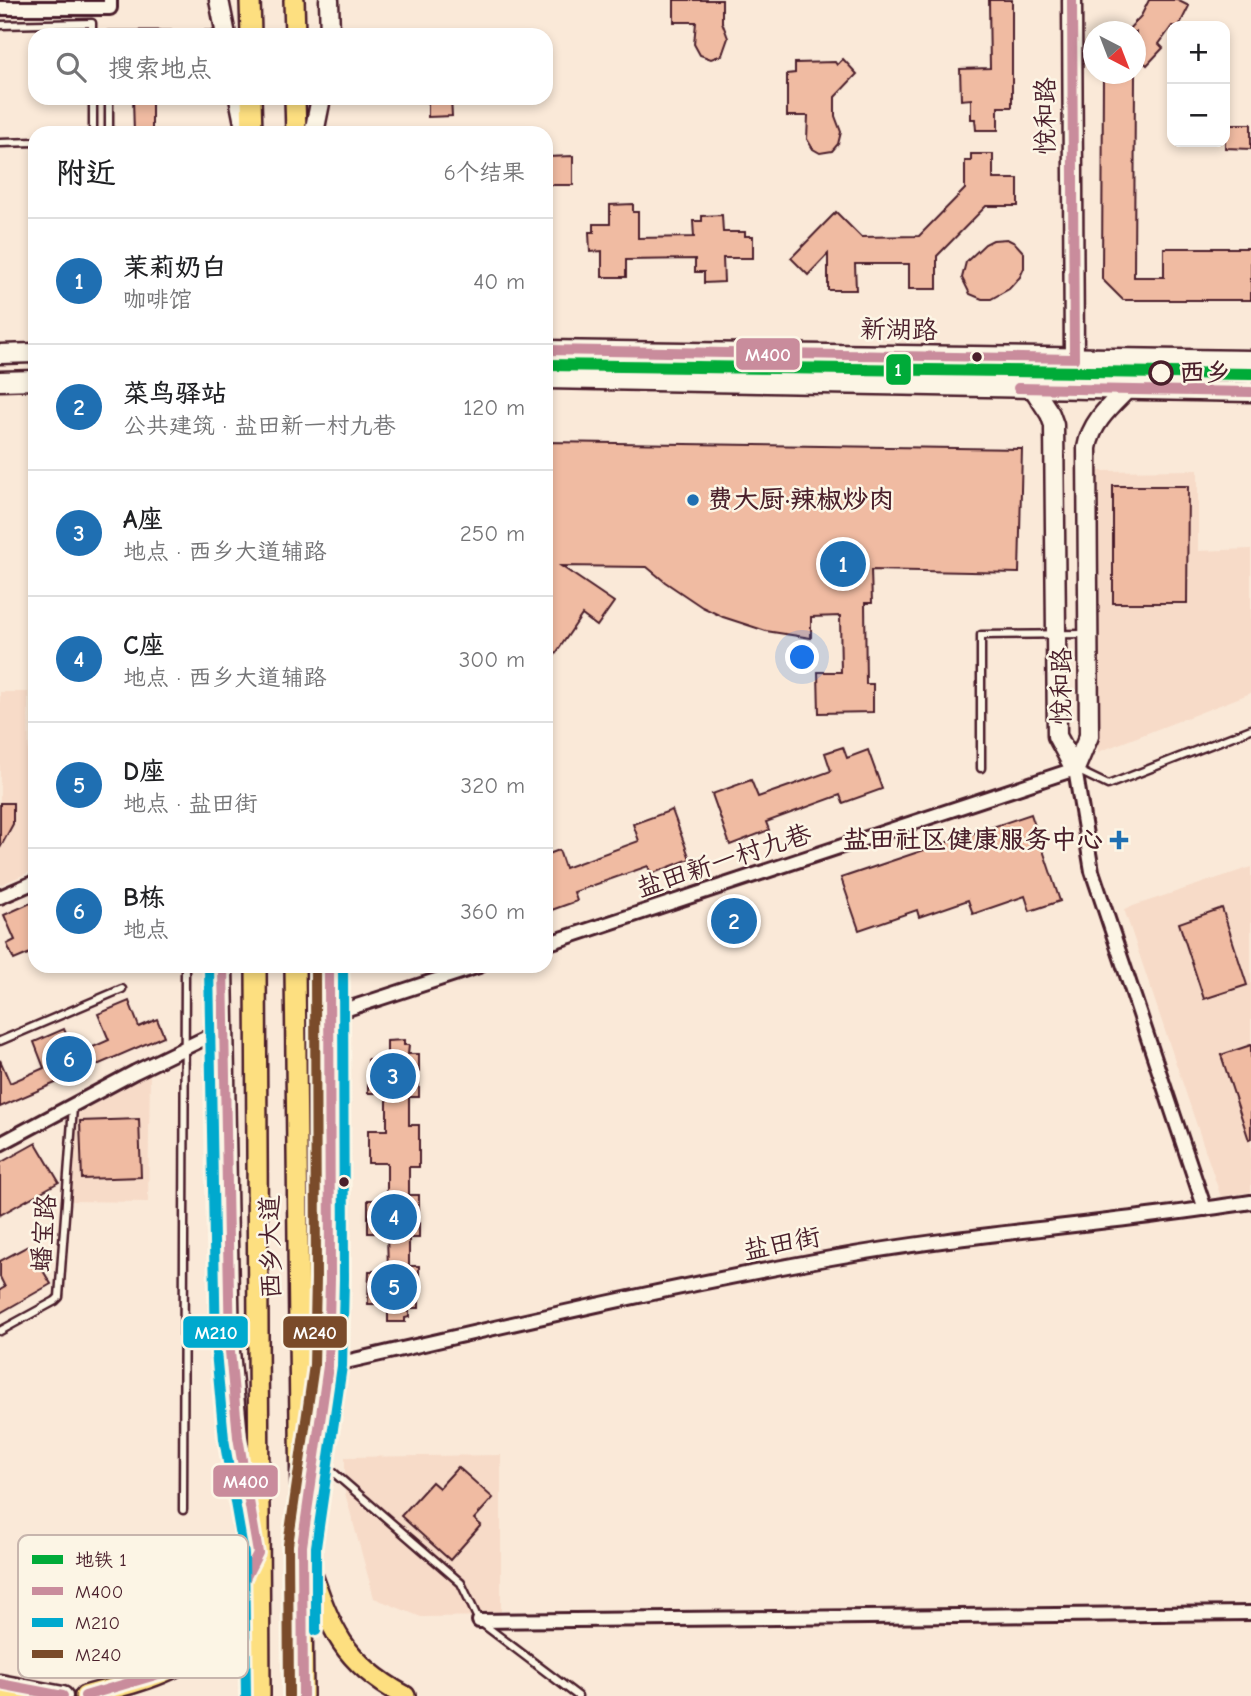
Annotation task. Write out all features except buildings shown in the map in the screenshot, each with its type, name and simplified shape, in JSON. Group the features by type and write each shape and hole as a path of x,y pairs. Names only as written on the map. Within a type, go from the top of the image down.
{"main road":[{"path":"250,0 251,28"},
{"path":"294,0 295,28"},
{"path":"251,105 252,126"},
{"path":"295,105 296,126"},
{"name":"西乡大道","path":"256,973 260,1696"},
{"name":"西乡大道","path":"295,973 308,1455 302,1546 303,1696"},
{"path":"302,1546 331,1624 345,1649 377,1681 405,1696"},
{"path":"248,1573 258,1553"},
{"path":"85,1696 148,1678"},
{"path":"0,1694 34,1696"}],"street":[{"path":"0,8 18,4 59,4 110,8 110,0"},
{"path":"219,0 225,28"},
{"path":"329,0 330,28"},
{"name":"悦和路","path":"1072,0 1074,359"},
{"path":"240,105 245,126"},
{"path":"315,126 320,105"},
{"name":"新湖路","path":"553,350 1251,360"},
{"path":"0,354 28,353"},
{"path":"553,379 1251,392"},
{"path":"0,381 28,380"},
{"name":"悦和路","path":"1033,388 1047,408 1054,425 1057,736 1075,769"},
{"name":"悦和路","path":"1075,769 1089,736 1087,448 1098,420 1126,390"},
{"path":"1075,769 1092,871 1205,1209"},
{"name":"盐田新一村九巷","path":"553,942 1075,769"},
{"path":"0,897 28,885"},
{"path":"223,973 230,1350 238,1437 258,1553"},
{"path":"308,1455 328,1366 329,973"},
{"path":"329,1015 458,973"},
{"path":"0,1144 224,1029"},
{"name":"盐田街","path":"328,1366 607,1301 830,1258 961,1237 1251,1202"},
{"path":"479,1621 1251,1613"},
{"path":"0,1684 63,1696"}],"lane":[{"path":"0,25 92,23 92,28"},
{"path":"93,105 93,126"},
{"path":"108,105 109,126"},
{"path":"0,143 28,142"},
{"path":"981,768 981,635 1089,634"},
{"path":"1075,769 1108,785 1251,729"},
{"path":"183,1510 185,973"},
{"path":"0,1041 122,989"},
{"name":"蟠宝路","path":"0,1331 59,1297 73,1105"},
{"path":"308,1455 328,1466 461,1583 479,1621 578,1696"}],"shaded area":[{"path":"1198,470 1198,551 1251,549 1251,693 1098,752 1099,471"},
{"path":"0,692 28,692 28,873 0,885"},
{"path":"1251,867 1251,1192 1221,1197 1124,909"},
{"path":"150,1073 148,1202 68,1201 75,1115"},
{"path":"501,1455 501,1616 421,1617 374,1598 345,1493 345,1457"}],"metro line":[{"name":"1","path":"553,365 1251,374"}],"transit line":[{"name":"M400","path":"553,350 1074,359 1072,0"},
{"name":"M400","path":"1018,388 1251,392"},
{"name":"M210","path":"209,973 216,1351 224,1439 241,1535"},
{"name":"M400","path":"223,973 230,1351 238,1437 258,1553 248,1573"},
{"name":"M240","path":"289,1696 288,1545 314,1365 315,973"},
{"name":"M400","path":"303,1696 302,1546 328,1366 329,973"},
{"name":"M210","path":"316,1631 316,1547 342,1366 343,973"},
{"name":"M400","path":"85,1696 145,1678"},
{"name":"M210","path":"246,1678 246,1696"},
{"name":"M400","path":"0,1684 63,1696"}],"place":[{"name":"西乡","path":"1161,373"},
{"name":"费大厨·辣椒炒肉","path":"693,500"},
{"name":"茉莉奶白","path":"843,564"},
{"name":"盐田社区健康服务中心","path":"1119,840"},
{"name":"菜鸟驿站","path":"734,921"},
{"name":"B栋","path":"69,1059"},
{"name":"A座","path":"393,1076"},
{"name":"C座","path":"394,1217"},
{"name":"D座","path":"394,1287"}]}
